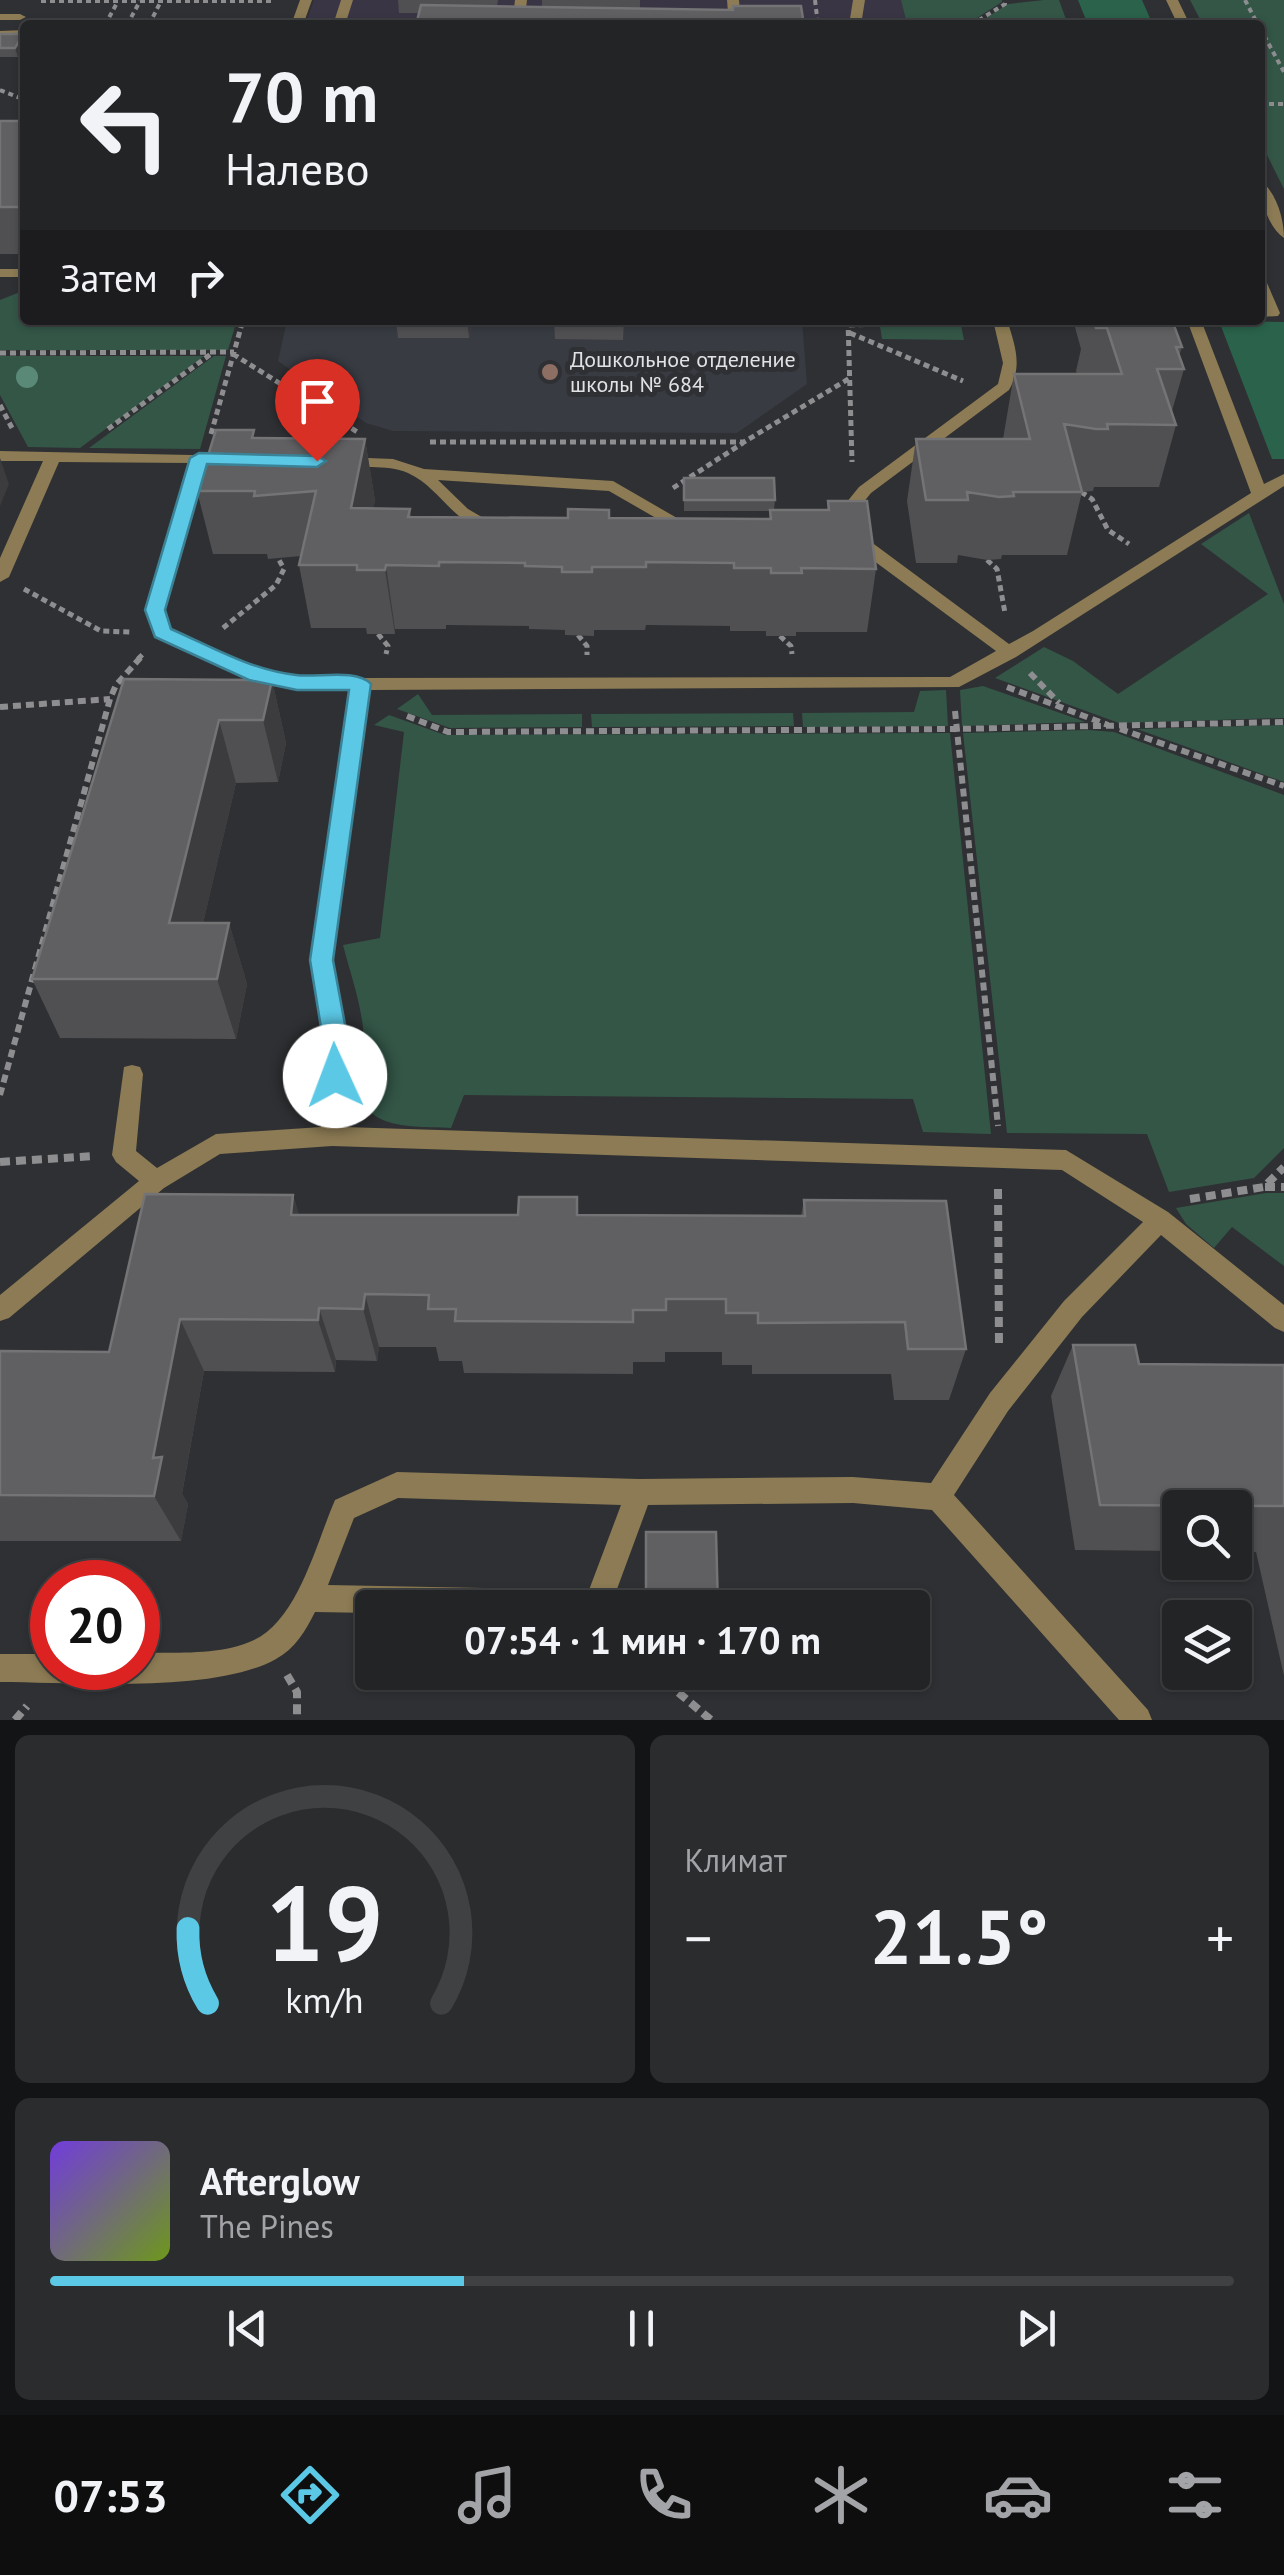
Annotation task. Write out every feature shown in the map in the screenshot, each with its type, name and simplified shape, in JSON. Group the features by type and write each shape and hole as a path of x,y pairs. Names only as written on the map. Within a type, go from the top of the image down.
{"street":[{"path":"0,17 20,17"},
{"path":"1265,194 1284,234"},
{"path":"1265,295 1273,313 1265,313"},
{"path":"844,530 850,508 865,490 995,394 1012,376 1001,325"},
{"path":"1196,325 1259,492"},
{"path":"203,454 155,610 162,633 249,673 359,692 953,683 1010,653 1284,479"},
{"path":"0,456 203,454 251,460"},
{"path":"0,577 53,456"},
{"path":"324,462 403,466 422,474 480,526 517,528"},
{"path":"422,474 612,486 688,529"},
{"path":"650,528 708,529"},
{"path":"824,530 844,530 1010,653"},
{"path":"332,1136 336,1046 322,960 359,692"},
{"path":"132,1074 124,1154 156,1181"},
{"path":"0,1310 156,1181 216,1144 332,1136 1066,1160 1160,1220 1284,1320"},
{"path":"938,1497 999,1402 1073,1309 1160,1220"},
{"path":"160,1667 219,1665 272,1648 310,1598 344,1508 397,1486 639,1492 853,1490 938,1497 1138,1720"},
{"path":"310,1598 598,1604 639,1492"},
{"path":"0,1668 30,1668"}],"path":[{"path":"29,1 272,1"},
{"path":"978,20 1006,1"},
{"path":"1265,37 1284,72"},
{"path":"203,454 241,325"},
{"path":"865,490 852,484 849,326 995,394"},
{"path":"77,456 213,353"},
{"path":"0,354 233,353 369,440 386,442 380,463"},
{"path":"647,504 850,378"},
{"path":"426,442 744,442"},
{"path":"1081,492 1092,499 1108,530 1156,561"},
{"path":"196,650 276,585 284,569 278,558"},
{"path":"987,560 997,570 1010,653 1064,708"},
{"path":"0,577 101,632 162,633"},
{"path":"0,1095 110,699 116,684 162,633"},
{"path":"973,674 1284,786"},
{"path":"953,683 998,1156 999,1402"},
{"path":"359,692 448,732 956,730 1284,722"},
{"path":"0,707 110,699"},
{"path":"0,1162 124,1154"},
{"path":"1264,1187 1284,1166"},
{"path":"1160,1220 1173,1201 1284,1187"},
{"path":"676,1690 712,1720"}],"shaded area":[{"path":"314,0 901,0 906,20 307,20"},
{"name":"Дошкольное отделение школы № 684","path":"286,325 802,325 807,384 737,433 393,431 366,423 278,361"}],"green space":[{"path":"901,0 1002,0 974,20 906,20"},
{"path":"1059,0 1066,20 983,20 1008,4"},
{"path":"1078,0 1142,0 1151,20 1086,20"},
{"path":"1190,0 1284,0 1284,189 1265,151 1265,20 1200,20"},
{"path":"20,292 20,325 236,325 228,350 0,350 0,300"},
{"path":"1284,322 1284,459 1272,459 1221,325"},
{"path":"880,325 961,325 964,340 882,339"},
{"path":"0,356 204,356 80,448 28,447 0,395"},
{"path":"214,356 226,356 200,449 89,448"},
{"path":"1249,513 1284,604 1284,718 1119,723 995,678 1044,647 1073,661 1118,694 1268,594 1201,544"},
{"path":"983,686 1085,722 962,726 960,690"},
{"path":"946,690 948,726 803,727 802,713 914,712 920,691"},
{"path":"418,694 432,715 582,714 582,727 450,728 397,709"},
{"path":"793,713 794,726 592,727 591,714"},
{"path":"389,715 445,735 950,733 991,1134 923,1132 913,1099 464,1095 451,1128 407,1126 379,1118 362,1099 363,1028 343,945 380,938 404,732 374,725"},
{"path":"1284,725 1284,782 1137,729"},
{"path":"1114,732 1284,795 1284,1148 1254,1178 1169,1192 1147,1134 1007,1133 963,733"},
{"path":"1284,1193 1284,1266 1232,1227 1214,1248 1186,1224 1176,1208"}],"building":[{"path":"421,5 733,10 733,6 801,6 803,20 417,20"},
{"path":"0,34 20,34 15,48 0,48"},
{"path":"0,121 20,121 20,207 0,207"},
{"path":"1095,325 1174,325 1184,369 1157,369 1176,425 1107,424 1108,429 1096,429 1064,424 1082,492 1013,492 1014,496 999,497 967,492 968,500 926,500 916,439 1030,439 1014,374 1122,374 1107,328"},
{"path":"216,430 254,430 252,438 365,439 351,508 410,509 408,517 568,518 568,509 609,510 609,518 771,519 770,510 829,510 828,501 867,501 876,569 801,568 802,573 771,573 771,568 734,568 734,563 646,562 646,567 592,567 592,572 562,572 562,567 525,563 439,562 439,566 386,565 385,570 357,570 357,565 299,565 316,491 254,496 255,491 197,491"},
{"path":"684,478 774,478 775,500 684,500"},
{"path":"124,679 272,680 263,720 219,720 169,923 229,923 217,979 32,979"},
{"path":"145,1194 293,1195 291,1215 518,1215 519,1197 577,1197 577,1215 805,1216 804,1200 946,1201 966,1349 908,1349 905,1322 758,1323 758,1313 726,1313 726,1299 666,1299 666,1310 633,1310 633,1322 455,1321 456,1309 428,1309 429,1295 365,1294 363,1309 319,1308 318,1320 180,1319 153,1458 162,1457 154,1496 0,1495 0,1351 109,1352"},
{"path":"1073,1345 1135,1345 1139,1364 1284,1365 1284,1506 1252,1506 1252,1490 1162,1490 1162,1505 1100,1505"},
{"path":"646,1532 716,1532 718,1590 646,1590"}],"place":[{"name":"Дошкольное отделение школы № 684","path":"550,372"}],"route":[{"path":"317,461 199,458 155,610 162,633 249,673 297,682 361,684 322,960 336,1046 335,1076"}]}
